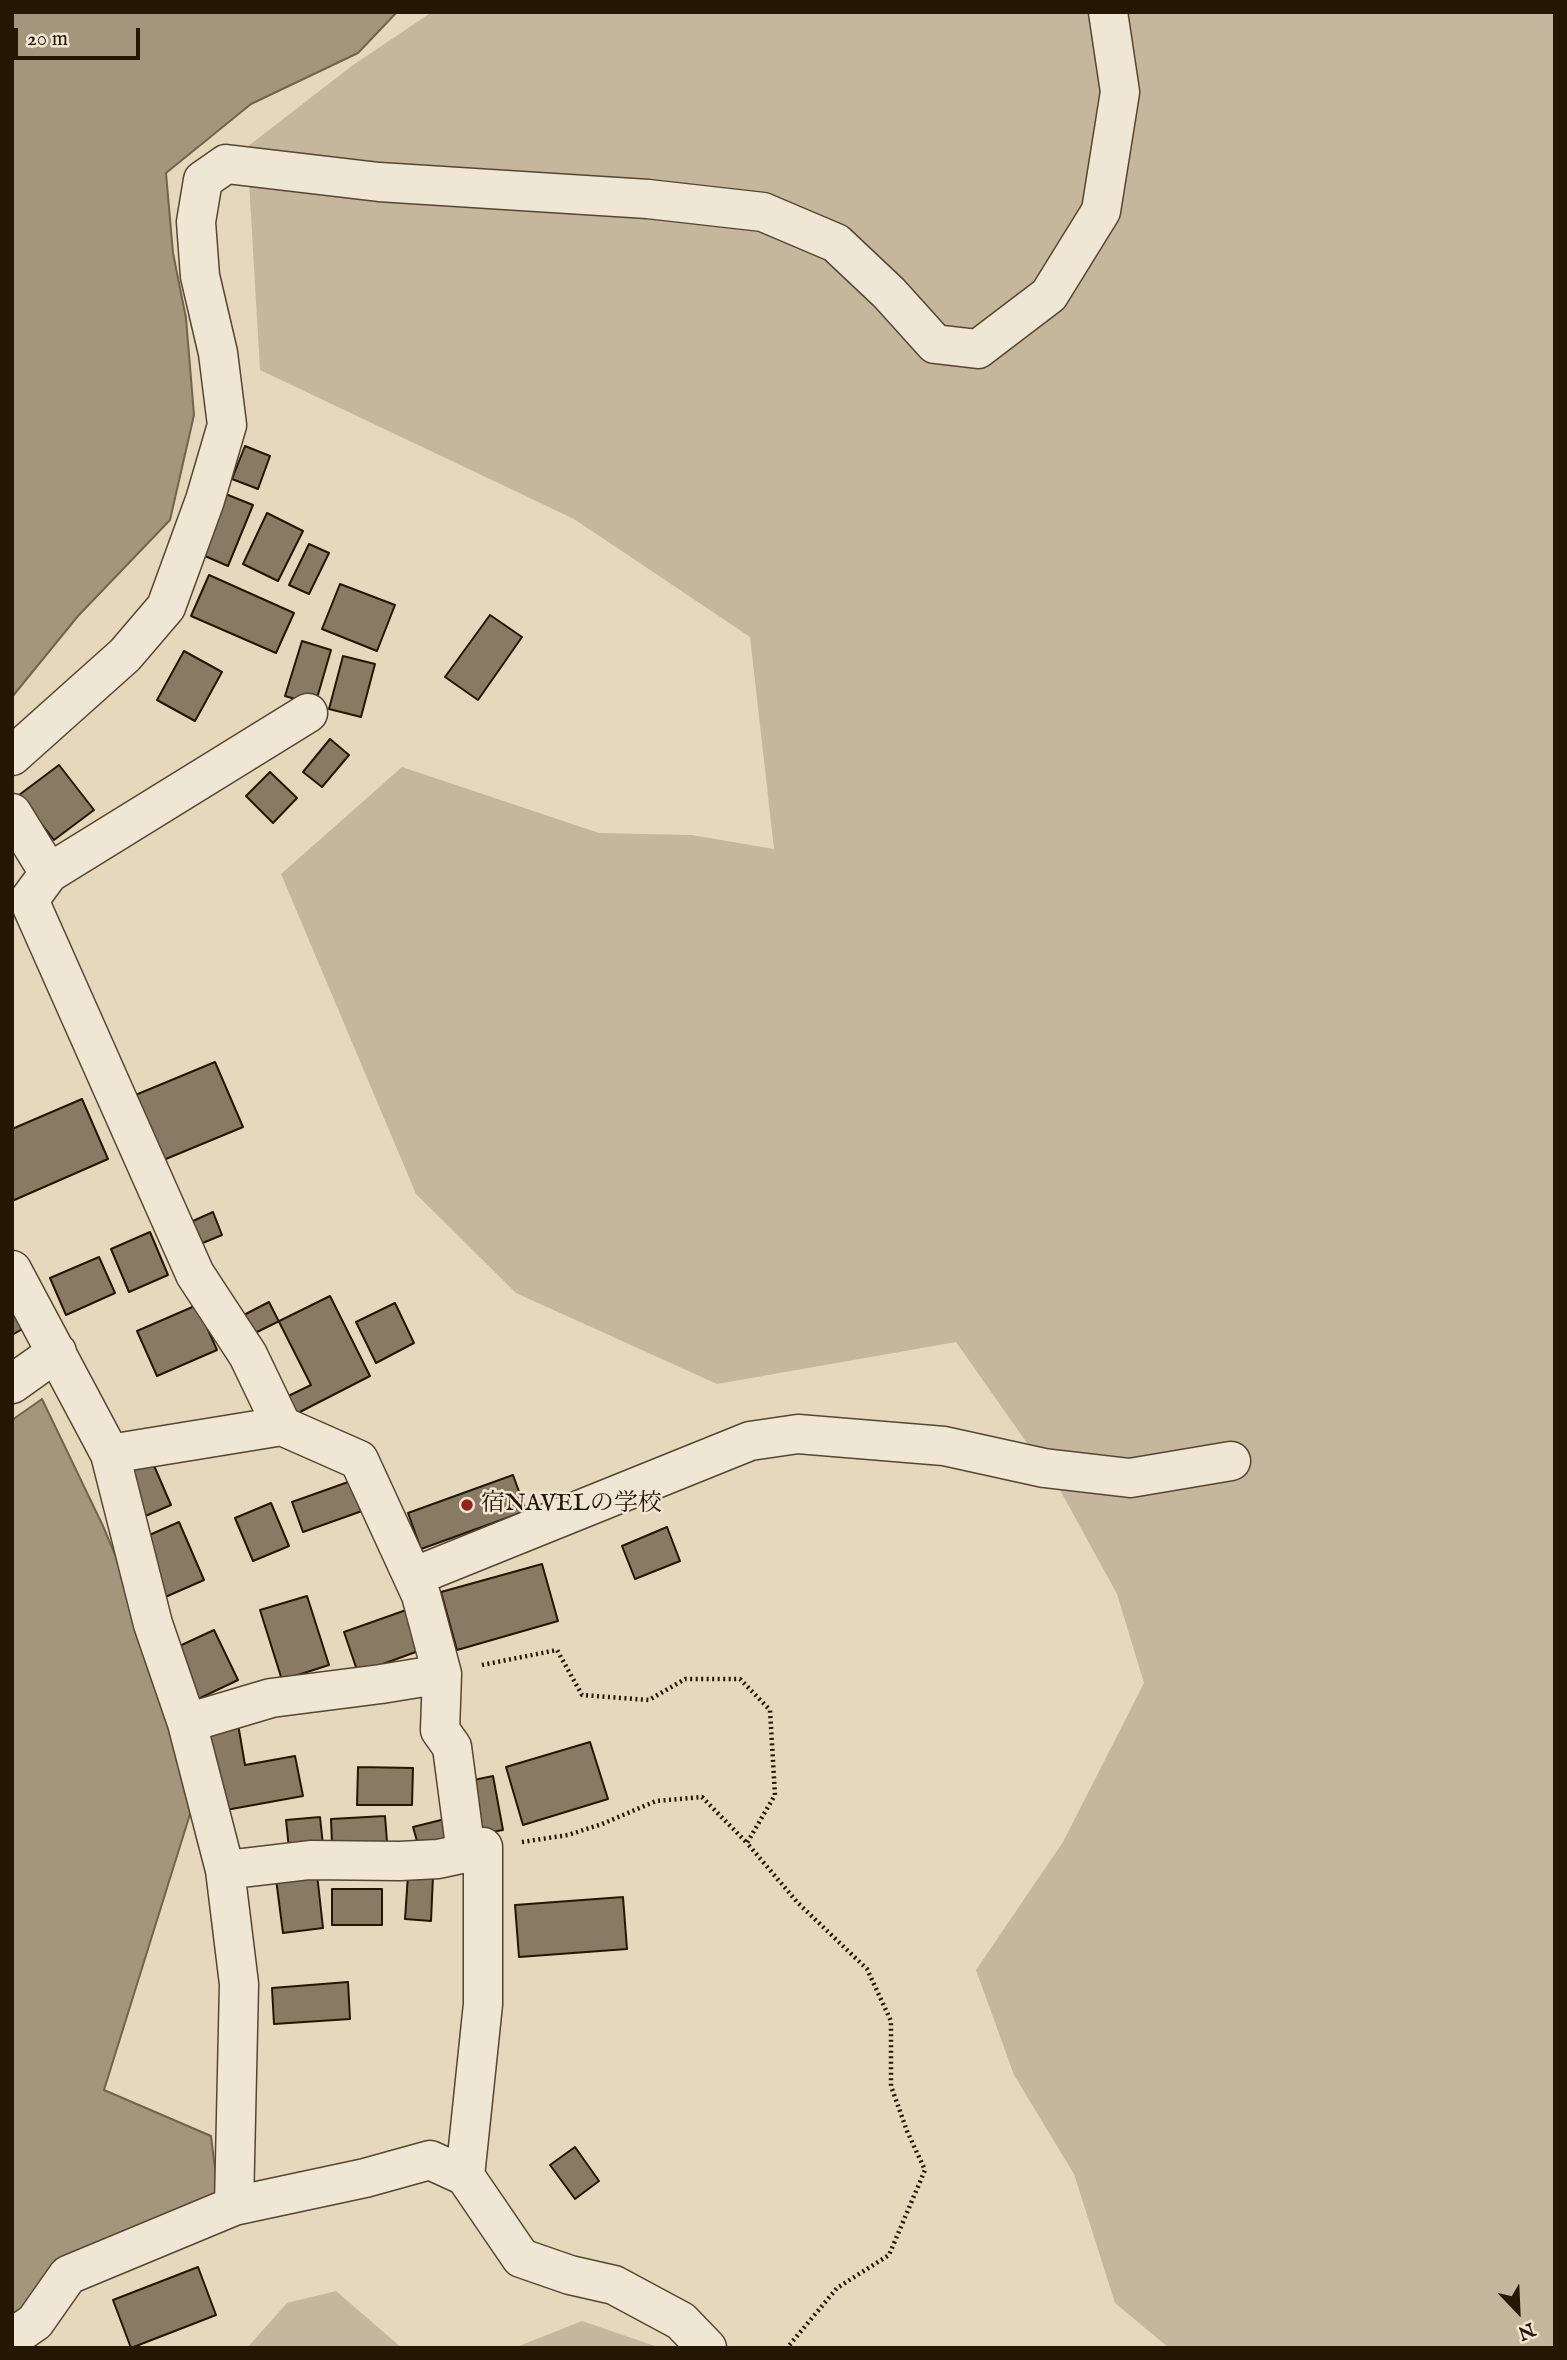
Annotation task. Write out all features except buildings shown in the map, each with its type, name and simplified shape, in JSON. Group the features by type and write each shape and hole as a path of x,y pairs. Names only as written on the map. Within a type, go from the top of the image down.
{"street":[{"path":"12,756 125,655 166,607 205,499 227,425 218,353 201,276 196,222 203,180 218,169 226,164 379,182 648,199 763,212 836,243 889,293 935,344 978,349 1049,295 1101,211 1120,92 1108,12"},
{"path":"282,1426 248,1355 195,1275 29,900 49,873 308,713"},
{"path":"12,813 49,873"},
{"path":"12,1270 110,1454 153,1624 187,1723 225,1870 239,1984 234,2206"},
{"path":"12,1384 57,1352"},
{"path":"110,1454 282,1426 359,1460 421,1595 442,1674 440,1730 452,1747 475,1850 483,2004 464,2176"},
{"path":"413,1577 750,1441 798,1434 944,1446 1044,1468 1130,1478 1231,1461"},
{"path":"187,1723 271,1698 442,1674"},
{"path":"225,1870 310,1860 438,1859 475,1850"},
{"path":"12,2338 35,2322 68,2275 234,2206 430,2161 464,2176 521,2258 570,2275 614,2285 681,2320 707,2348"}],"path":[{"path":"442,1674 557,1650 582,1695 649,1700 685,1679 740,1679 770,1710 775,1795 747,1843"},
{"path":"475,1850 568,1835 656,1801 702,1797 747,1843 798,1903 867,1969 891,2021 891,2086 925,2170 888,2255 836,2288 787,2348"}],"shaded area":[{"path":"12,12 397,12 358,53 251,104 166,173 173,253 186,318 194,415 170,520 78,616 12,697"},
{"path":"432,12 1555,12 1555,2348 1169,2348 1115,2303 1074,2174 1014,2075 976,1970 1063,1842 1144,1683 1117,1594 1060,1490 956,1342 717,1384 516,1293 416,1194 281,874 402,767 599,833 692,835 774,849 750,637 574,519 260,370 247,147 353,65"},
{"path":"42,1399 103,1526 162,1666 191,1811 104,2090 211,2136 218,2193 12,2322 12,1420"},
{"path":"336,2291 402,2348 247,2348 287,2303"},
{"path":"582,2321 661,2348 514,2348"}],"place":[{"name":"宿NAVELの学校","path":"467,1505"}]}
